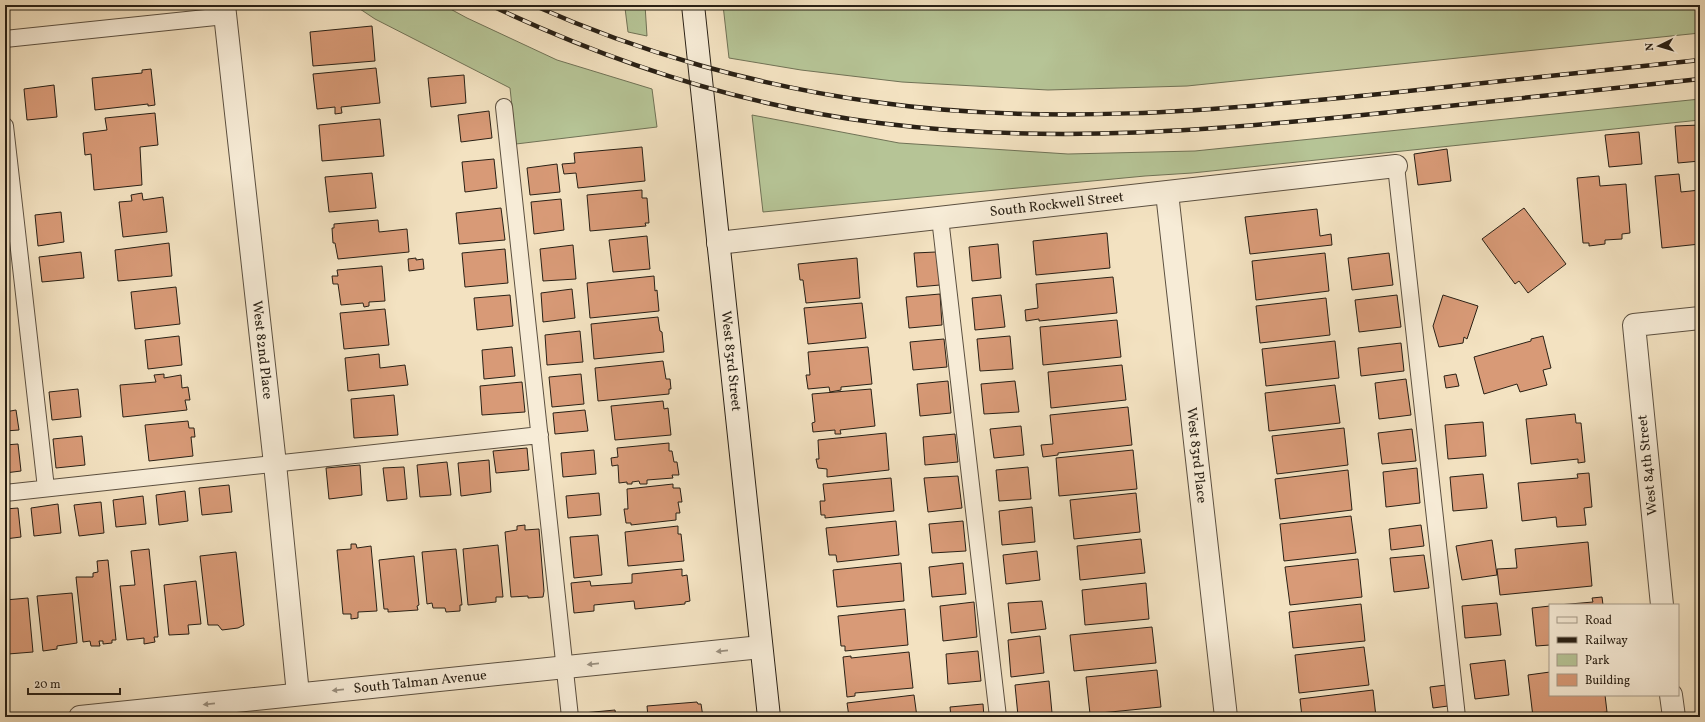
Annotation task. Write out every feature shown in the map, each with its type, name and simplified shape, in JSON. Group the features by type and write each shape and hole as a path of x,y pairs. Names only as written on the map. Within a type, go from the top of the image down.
{"street":[{"name":"West 83rd Street","path":"693,5 769,717"},
{"name":"West 82nd Place","path":"225,10 275,464 298,694"},
{"name":"South Rockwell Street","path":"718,243 1396,166"},
{"name":"West 83rd Place","path":"1167,193 1226,717"},
{"name":"West 84th Street","path":"1662,604 1634,325 1700,318"},
{"name":"South Talman Avenue","path":"80,717 761,647"},
{"path":"1671,696 1674,717"}],"lane":[{"path":"5,40 225,10"},
{"path":"504,107 570,717"},
{"path":"5,126 46,488"},
{"path":"1396,166 1456,717"},
{"path":"940,218 998,717"},
{"path":"5,493 540,435"}],"green space":[{"path":"354,5 443,5 467,18 557,60 652,89 657,127 516,144 510,88 375,19"},
{"path":"615,5 645,5 647,36 628,32 625,8"},
{"path":"723,5 1700,5 1700,33 1187,86 1048,90 902,82 801,70 729,58"},
{"path":"1700,99 1700,120 1192,173 1145,176 763,212 752,115 899,143 1068,154 1195,151"}],"building":[{"path":"372,26 375,61 313,66 310,32"},
{"path":"376,68 380,103 341,107 342,113 335,114 335,107 317,109 313,74"},
{"path":"151,69 155,105 148,106 148,104 95,110 92,78 142,73 142,70"},
{"path":"464,75 466,103 431,107 428,78"},
{"path":"54,85 57,117 27,120 24,89"},
{"path":"489,111 492,138 461,142 458,115"},
{"path":"155,113 158,145 140,147 142,185 94,190 91,154 85,155 83,133 107,130 105,118"},
{"path":"380,119 384,156 322,161 319,125"},
{"path":"1700,125 1700,161 1678,163 1675,126"},
{"path":"1639,132 1642,164 1609,167 1605,135"},
{"path":"642,147 645,181 578,188 576,173 564,174 562,164 575,163 574,153"},
{"path":"1447,149 1451,181 1418,185 1414,154"},
{"path":"494,159 497,188 465,192 462,162"},
{"path":"557,164 560,192 530,195 527,168"},
{"path":"372,173 376,208 329,212 325,177"},
{"path":"1679,174 1681,192 1700,190 1700,244 1662,248 1655,176"},
{"path":"1599,176 1600,186 1626,184 1630,233 1622,234 1622,239 1605,240 1605,244 1589,246 1589,243 1583,243 1577,178"},
{"path":"642,190 642,198 647,198 649,223 645,223 646,226 590,231 587,195"},
{"path":"142,193 143,200 163,197 167,232 123,237 119,202 132,201 131,195"},
{"path":"561,199 564,230 534,234 531,202"},
{"path":"501,208 505,240 459,244 456,213"},
{"path":"1524,208 1566,264 1528,293 1519,281 1515,284 1482,239"},
{"path":"1317,209 1320,236 1331,234 1332,245 1250,254 1245,217"},
{"path":"61,212 64,242 38,246 35,215"},
{"path":"378,220 379,232 407,229 409,252 338,259 335,243 333,243 332,228 334,228 334,224"},
{"path":"1107,233 1110,268 1036,275 1033,241"},
{"path":"647,236 650,269 613,272 609,240"},
{"path":"169,243 172,276 118,281 115,250"},
{"path":"998,244 1001,278 972,281 969,247"},
{"path":"573,245 576,279 543,281 540,249"},
{"path":"505,249 508,283 465,287 462,253"},
{"path":"81,252 84,278 42,282 39,257"},
{"path":"936,252 940,285 917,287 914,253"},
{"path":"1325,253 1329,291 1256,300 1252,261"},
{"path":"1389,253 1393,285 1352,290 1348,258"},
{"path":"416,258 416,260 423,259 424,269 409,271 408,259"},
{"path":"857,258 860,298 806,303 803,280 800,280 798,264"},
{"path":"382,266 385,301 369,302 369,306 364,307 363,303 341,305 338,284 333,284 332,276 338,276 337,270"},
{"path":"5,267 8,295 5,295"},
{"path":"654,276 659,311 590,318 587,283"},
{"path":"1113,277 1117,313 1026,321 1025,310 1038,308 1036,284"},
{"path":"176,287 180,324 135,329 131,292"},
{"path":"572,289 575,318 543,322 541,293"},
{"path":"940,294 942,325 909,328 906,297"},
{"path":"510,295 513,326 477,330 474,298"},
{"path":"1001,295 1005,327 975,330 972,298"},
{"path":"1397,295 1401,327 1359,332 1355,300"},
{"path":"1443,295 1478,306 1467,339 1464,337 1463,343 1439,347 1433,326"},
{"path":"1326,298 1330,335 1260,343 1256,306"},
{"path":"862,303 866,338 808,344 804,308"},
{"path":"385,309 389,345 344,349 340,313"},
{"path":"658,317 660,331 662,332 664,352 594,359 591,324"},
{"path":"1117,320 1121,357 1043,365 1040,327"},
{"path":"580,331 583,362 547,365 545,335"},
{"path":"179,336 182,365 148,369 145,340"},
{"path":"1010,336 1013,369 980,371 977,339"},
{"path":"1543,336 1551,368 1543,370 1547,385 1520,392 1517,384 1484,394 1474,357 1531,341 1531,339"},
{"path":"944,339 947,367 913,370 910,342"},
{"path":"1335,341 1339,378 1266,386 1262,349"},
{"path":"1401,343 1404,371 1361,376 1358,348"},
{"path":"512,347 515,376 484,379 482,350"},
{"path":"868,347 872,384 841,387 841,390 830,392 829,387 808,389 806,375 810,375 808,352"},
{"path":"379,354 380,368 405,365 408,385 348,391 345,358"},
{"path":"663,361 666,379 670,379 671,389 669,389 669,394 598,401 595,368"},
{"path":"1122,365 1126,400 1051,408 1048,372"},
{"path":"1697,372 1700,372 1700,400"},
{"path":"164,374 164,378 181,375 182,388 188,387 190,400 185,400 187,410 123,417 120,385 156,382 154,375"},
{"path":"581,374 584,404 552,407 549,377"},
{"path":"1456,374 1459,386 1446,388 1444,376"},
{"path":"1406,379 1411,415 1379,419 1375,383"},
{"path":"948,381 951,413 920,416 917,384"},
{"path":"1015,381 1019,412 984,414 981,384"},
{"path":"522,382 525,412 482,415 480,386"},
{"path":"1335,385 1340,423 1269,431 1265,393"},
{"path":"78,389 81,417 52,420 49,392"},
{"path":"871,389 875,426 840,430 841,434 835,434 835,430 813,432 812,423 815,422 812,394"},
{"path":"394,395 398,435 354,438 351,399"},
{"path":"663,401 664,409 668,408 671,435 615,440 611,406"},
{"path":"1128,407 1132,445 1058,453 1058,455 1043,457 1041,445 1053,444 1050,415"},
{"path":"16,410 19,430 5,431 5,412"},
{"path":"585,410 588,431 555,434 553,413"},
{"path":"1575,414 1576,423 1581,423 1585,462 1578,463 1578,459 1531,464 1526,419"},
{"path":"188,421 189,428 194,428 195,437 191,437 193,456 149,461 145,425"},
{"path":"1483,422 1486,456 1448,459 1445,425"},
{"path":"1021,426 1024,455 994,458 990,429"},
{"path":"1344,428 1348,465 1277,474 1272,436"},
{"path":"1412,429 1416,461 1382,464 1378,433"},
{"path":"886,433 889,470 827,477 827,469 818,468 816,459 819,459 818,440"},
{"path":"955,434 958,462 925,465 923,437"},
{"path":"82,436 85,465 56,468 53,439"},
{"path":"669,443 669,451 672,451 674,462 677,462 679,475 672,475 673,478 647,480 647,484 640,484 639,481 632,482 632,484 627,484 627,482 619,483 618,465 612,466 611,458 618,457 617,448"},
{"path":"18,444 21,471 5,473 5,445"},
{"path":"527,448 529,470 496,473 493,451"},
{"path":"594,450 596,474 563,477 561,453"},
{"path":"1133,450 1137,489 1059,496 1056,458"},
{"path":"489,460 491,492 461,496 458,463"},
{"path":"447,462 451,495 420,497 417,465"},
{"path":"360,465 362,495 329,499 326,468"},
{"path":"404,467 407,499 387,501 383,468"},
{"path":"1028,467 1031,499 999,501 996,470"},
{"path":"1417,468 1420,503 1386,507 1383,472"},
{"path":"1348,470 1352,510 1280,519 1275,479"},
{"path":"1589,473 1592,507 1584,508 1586,525 1557,527 1556,517 1522,521 1518,483 1578,478 1577,474"},
{"path":"1483,474 1487,508 1453,511 1450,477"},
{"path":"958,476 962,508 928,512 924,478"},
{"path":"891,478 894,511 825,518 825,515 821,515 820,501 825,501 823,484"},
{"path":"673,484 673,488 680,488 682,502 678,502 680,513 676,513 676,520 631,525 631,523 626,523 624,509 628,509 627,489"},
{"path":"229,485 232,512 202,515 199,488"},
{"path":"185,491 188,521 159,525 156,495"},
{"path":"599,493 601,515 568,518 566,496"},
{"path":"1136,493 1140,532 1074,539 1070,500"},
{"path":"143,496 146,524 116,527 113,500"},
{"path":"101,502 104,533 79,536 74,505"},
{"path":"58,504 61,533 34,536 31,508"},
{"path":"1032,507 1035,542 1002,545 999,511"},
{"path":"18,508 21,537 5,539 5,509"},
{"path":"1351,516 1356,553 1284,561 1280,524"},
{"path":"896,521 899,555 837,562 836,555 829,555 826,528"},
{"path":"963,521 966,551 932,553 929,524"},
{"path":"525,525 525,530 539,529 544,591 543,597 511,597 505,532 517,530 517,526"},
{"path":"1421,525 1424,546 1391,550 1389,529"},
{"path":"678,526 678,534 681,534 684,561 628,566 625,532"},
{"path":"598,535 602,575 574,578 570,537"},
{"path":"1141,539 1145,573 1080,580 1077,546"},
{"path":"1492,540 1497,575 1462,580 1456,546"},
{"path":"1588,542 1592,586 1500,595 1497,569 1517,568 1515,549"},
{"path":"351,544 356,544 357,548 371,546 377,611 358,612 358,618 351,619 351,614 343,614 337,550 351,549"},
{"path":"498,545 503,597 496,597 496,602 468,605 463,549"},
{"path":"149,549 158,637 154,637 155,642 144,644 144,638 127,640 120,586 135,585 131,551"},
{"path":"456,549 462,605 460,605 460,611 446,612 445,608 433,608 432,603 427,604 422,552"},
{"path":"1037,551 1040,580 1006,584 1003,555"},
{"path":"236,552 244,625 238,628 222,630 218,625 208,625 200,556"},
{"path":"1424,555 1429,588 1394,592 1390,558"},
{"path":"414,556 419,605 417,606 418,610 388,612 388,609 384,609 379,560"},
{"path":"1358,559 1362,597 1290,605 1285,567"},
{"path":"108,560 116,640 112,640 112,643 103,644 103,641 99,641 100,646 91,646 90,641 83,642 76,577 93,577 93,573 98,572 97,561"},
{"path":"901,563 904,601 837,607 833,570"},
{"path":"963,563 966,594 932,597 929,567"},
{"path":"682,569 682,576 687,575 690,601 685,602 685,604 635,609 634,601 594,605 594,611 574,613 571,583 590,581 591,586 632,583 632,574"},
{"path":"196,581 201,624 188,625 189,634 169,635 164,585"},
{"path":"1146,583 1149,619 1085,625 1082,590"},
{"path":"72,593 77,643 57,646 57,649 43,651 37,596"},
{"path":"1602,597 1603,604 1570,604 1593,602 1592,598"},
{"path":"28,598 33,652 8,654 8,649 5,650 5,600"},
{"path":"1042,601 1046,629 1011,633 1008,603"},
{"path":"974,602 977,637 943,641 940,606"},
{"path":"1497,603 1501,635 1465,638 1462,606"},
{"path":"1361,604 1365,641 1293,648 1289,612"},
{"path":"1549,606 1549,645 1536,646 1532,608"},
{"path":"905,609 908,645 845,651 845,646 841,646 838,616"},
{"path":"1152,627 1156,663 1074,671 1070,635"},
{"path":"1040,636 1044,673 1011,677 1008,640"},
{"path":"1364,647 1369,685 1299,693 1295,655"},
{"path":"978,651 981,681 948,684 946,654"},
{"path":"909,652 913,688 855,693 855,696 847,697 843,657 851,656 851,658"},
{"path":"1505,660 1509,695 1475,699 1470,664"},
{"path":"1157,670 1161,707 1090,714 1086,677"},
{"path":"1549,672 1549,696 1605,696 1607,712 1576,716 1576,713 1533,717 1528,675"},
{"path":"1049,681 1052,713 1018,716 1015,685"},
{"path":"1446,685 1448,706 1433,708 1430,687"},
{"path":"1373,690 1376,717 1302,717 1300,699"},
{"path":"914,695 917,717 849,717 847,703"},
{"path":"697,702 698,704 701,704 703,717 648,717 647,706"},
{"path":"983,704 984,717 951,717 950,707"},
{"path":"615,710 616,717 583,717 583,713"},
{"path":"1161,714 1161,717 1134,717"}],"railway":[{"path":"490,5 583,46 680,79 729,93 779,106 829,115 879,123 944,130 1072,134 1200,129 1328,119 1700,79"},
{"path":"533,5 615,38 658,53 744,77 788,87 875,102 938,109 1001,113 1128,113 1254,106 1700,60"}]}
